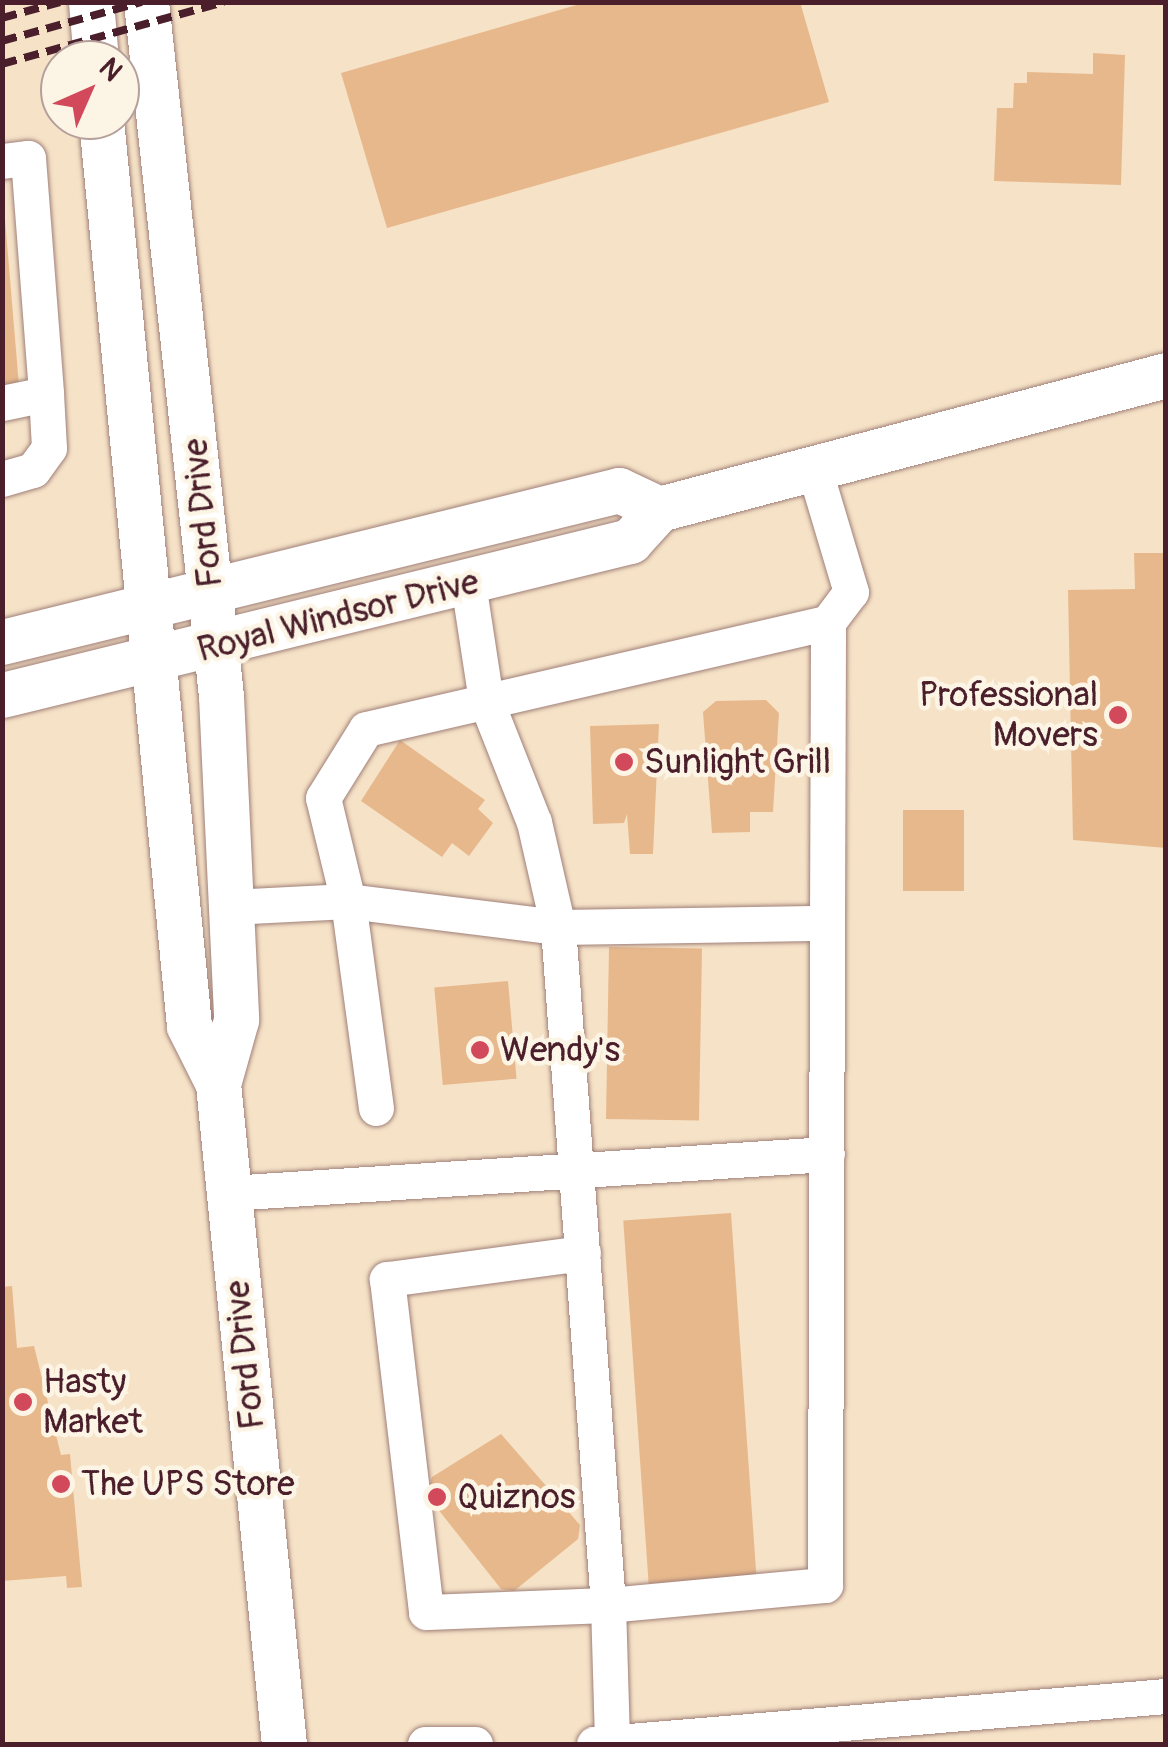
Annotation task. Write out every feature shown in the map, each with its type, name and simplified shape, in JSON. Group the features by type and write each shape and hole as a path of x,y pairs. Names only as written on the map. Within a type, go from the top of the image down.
{"main road":[{"path":"91,2 94,40"},
{"name":"Ford Drive","path":"146,2 216,648 236,1020 218,1084"},
{"name":"Ford Drive","path":"104,140 189,1026 218,1084 284,1744"},
{"name":"Royal Windsor Drive","path":"2,694 153,664 630,541 660,509 1166,375"},
{"name":"Royal Windsor Drive","path":"2,642 150,600 619,490 660,509"}],"street":[{"path":"2,161 28,158 46,394 43,462 2,478"},
{"path":"2,404 46,394"},
{"path":"376,1108 348,901 323,798 366,729 828,622 852,592 814,468"},
{"path":"468,583 486,701 534,822 558,927 608,1605 603,1744 1166,1696"},
{"path":"583,1253 387,1279 426,1612 608,1605 825,1584 828,622"},
{"path":"230,907 348,901 558,927 828,923"},
{"path":"229,1193 826,1154"},
{"path":"424,1744 475,1744"}],"building":[{"path":"587,2 800,2 829,102 387,228 341,73"},
{"path":"1093,53 1125,55 1121,185 994,181 997,108 1013,108 1014,83 1027,83 1027,72 1093,74"},
{"path":"2,184 19,386 2,387"},
{"name":"Professional Movers","path":"1134,553 1166,553 1166,848 1073,840 1068,590 1135,589"},
{"path":"766,700 779,713 773,812 750,812 750,832 712,833 703,712 716,701"},
{"path":"659,724 653,854 630,854 627,814 624,823 593,824 590,726"},
{"path":"400,740 485,800 478,809 493,823 469,856 452,843 442,857 361,801"},
{"path":"903,810 964,810 964,891 903,891"},
{"path":"609,947 702,949 699,1121 606,1119"},
{"path":"508,981 517,1079 443,1085 434,987"},
{"path":"731,1213 756,1576 649,1584 623,1221"},
{"path":"12,1286 17,1348 34,1346 61,1455 70,1454 82,1587 67,1588 66,1576 2,1581 2,1287"},
{"path":"501,1434 580,1525 578,1539 514,1591 501,1589 426,1494 432,1477"}],"railway":[{"path":"2,18 60,2"},
{"path":"2,41 142,2"},
{"path":"2,64 224,2"}],"place":[{"name":"Professional Movers","path":"1118,715"},
{"name":"Sunlight Grill","path":"624,762"},
{"name":"Wendy's","path":"480,1050"},
{"name":"Hasty Market","path":"23,1402"},
{"name":"The UPS Store","path":"61,1484"},
{"name":"Quiznos","path":"437,1497"}]}
